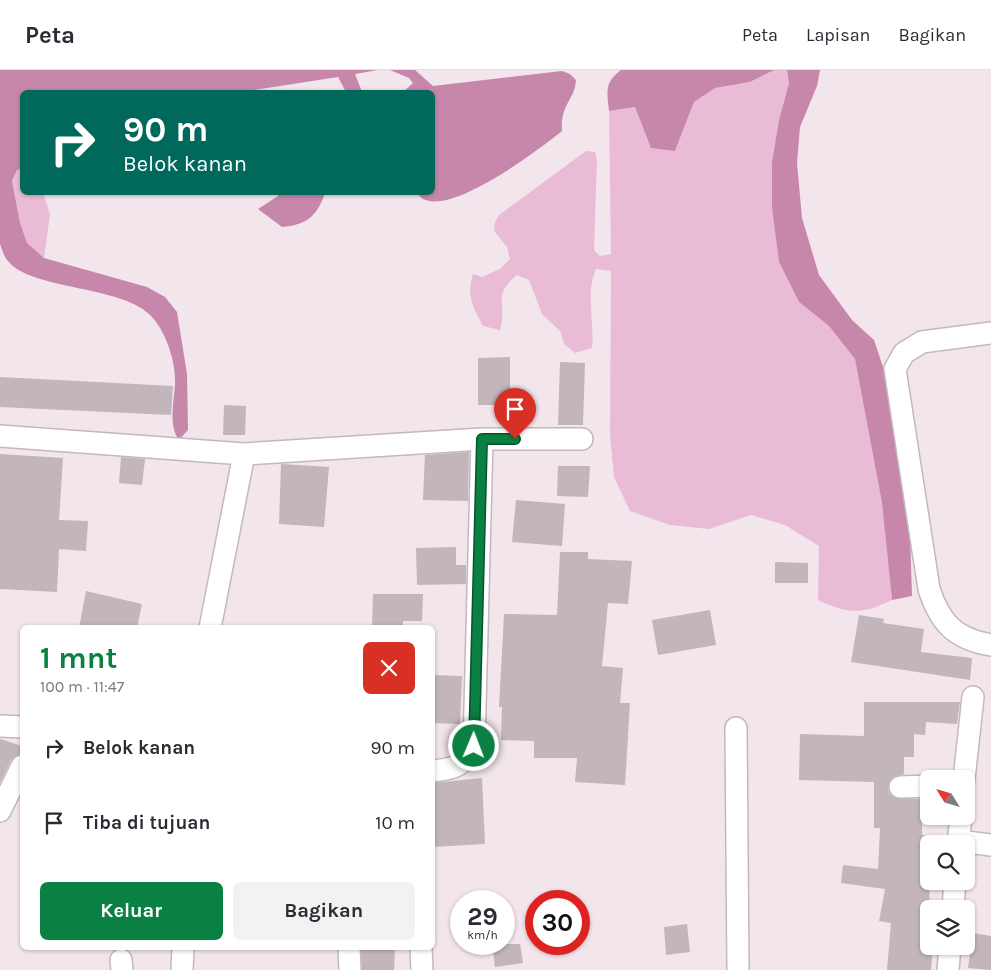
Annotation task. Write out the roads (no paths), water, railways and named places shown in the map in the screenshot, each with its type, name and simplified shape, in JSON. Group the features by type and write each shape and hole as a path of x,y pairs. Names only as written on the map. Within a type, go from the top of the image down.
{"street":[{"path":"991,333 922,342 904,353 895,369 929,589 934,605 947,626 959,634 991,645"},
{"path":"0,436 244,454 482,439 582,439"},
{"path":"435,771 452,769 465,760 474,746 482,439"},
{"path":"211,625 244,454"},
{"path":"965,770 973,698"},
{"path":"0,726 20,727"},
{"path":"736,728 738,970"},
{"path":"0,810 20,770"},
{"path":"900,787 920,786"},
{"path":"975,844 991,845"},
{"path":"182,970 183,950"},
{"path":"349,950 350,970"},
{"path":"421,950 422,970"},
{"path":"948,970 949,955"}]}
